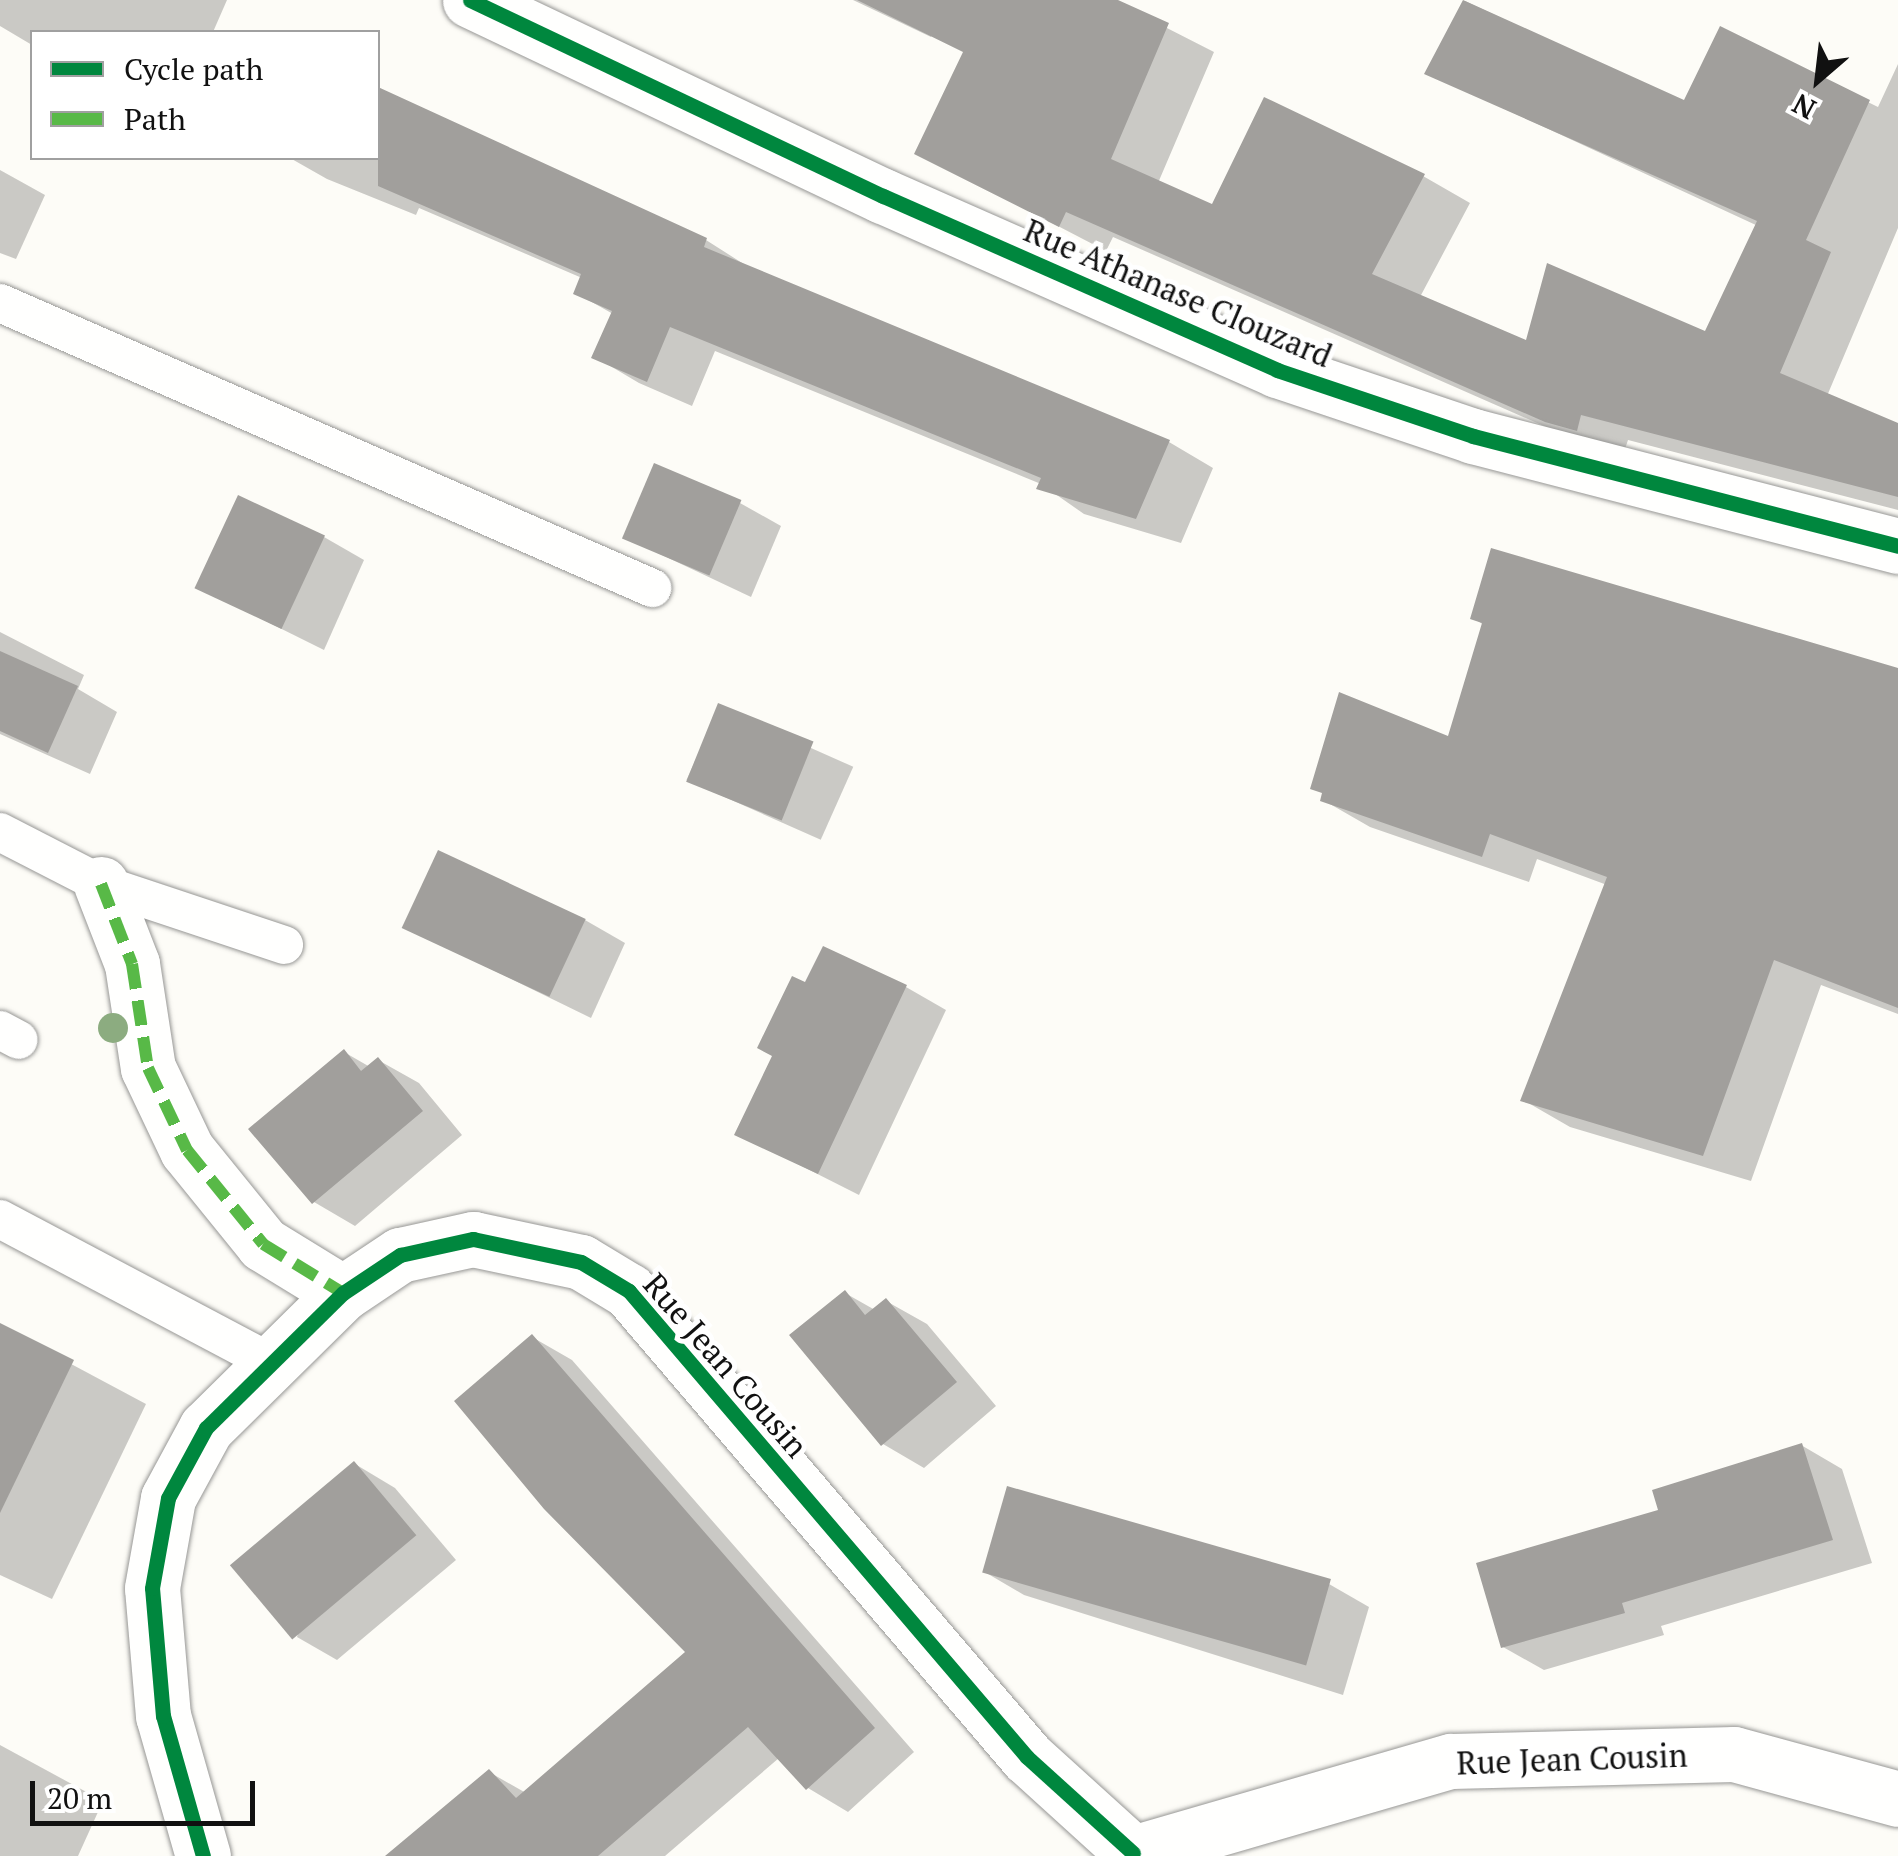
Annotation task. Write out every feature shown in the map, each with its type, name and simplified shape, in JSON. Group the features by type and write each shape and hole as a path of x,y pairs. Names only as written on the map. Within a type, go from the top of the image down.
{"street":[{"name":"Rue Athanase Clouzard","path":"470,0 532,19 1277,370 1473,436 1898,546"},
{"path":"100,884 132,964 148,1068 186,1150 263,1244 343,1293"},
{"name":"Rue Jean Cousin","path":"202,1856 164,1716 152,1588 168,1498 206,1428 268,1362 343,1293 400,1255 473,1239 581,1262 629,1291 1027,1757 1128,1854 1452,1760 1734,1754 1898,1800"}],"lane":[{"path":"0,303 652,588"},
{"path":"0,832 100,884 284,945"},
{"path":"0,1219 268,1362"}],"building":[{"path":"857,0 1118,0 1169,23 1111,159 1212,204 1264,97 1425,174 1372,274 1526,340 1547,263 1705,331 1757,221 1424,74 1463,0 1684,100 1720,26 1870,100 1806,240 1831,252 1780,373 1898,423 1898,497 1581,415 1577,431 1545,422 1066,212 1059,227 914,154 963,52"},
{"path":"380,88 707,238 704,247 1170,440 1136,519 1036,489 1041,478 670,327 647,382 591,358 612,311 573,294 581,274 378,186"},
{"path":"654,463 741,500 709,576 622,538"},
{"path":"238,495 325,536 281,629 194,588"},
{"path":"1491,548 1898,668 1898,1008 1774,960 1703,1156 1520,1101 1607,877 1490,834 1482,857 1320,801 1322,793 1310,789 1339,692 1448,736 1482,623 1470,619"},
{"path":"0,651 78,686 48,753 0,731"},
{"path":"718,703 813,742 782,820 686,782"},
{"path":"438,850 586,919 549,997 402,928"},
{"path":"823,946 907,985 818,1174 734,1135 772,1056 757,1048 792,976 805,982"},
{"path":"344,1049 361,1071 378,1057 423,1111 312,1204 248,1129"},
{"path":"845,1290 865,1315 886,1298 957,1382 881,1446 789,1335"},
{"path":"0,1323 74,1360 0,1513"},
{"path":"532,1334 875,1728 806,1790 748,1727 598,1856 385,1856 489,1769 516,1798 685,1652 544,1509 454,1401"},
{"path":"1802,1443 1833,1540 1622,1603 1625,1613 1501,1648 1476,1563 1658,1510 1652,1490"},
{"path":"354,1461 416,1535 292,1639 230,1565"},
{"path":"1007,1486 1331,1579 1306,1665 982,1573"}],"marked path":[{"path":"101,884 132,964 148,1068 187,1150 263,1244 343,1293"}],"cycle path":[{"path":"470,0 883,196 1277,370 1473,436 1898,546"},
{"path":"203,1856 163,1716 152,1588 168,1498 206,1428 343,1293 400,1255 473,1239 581,1262 629,1291 1027,1757 1133,1853"}]}
